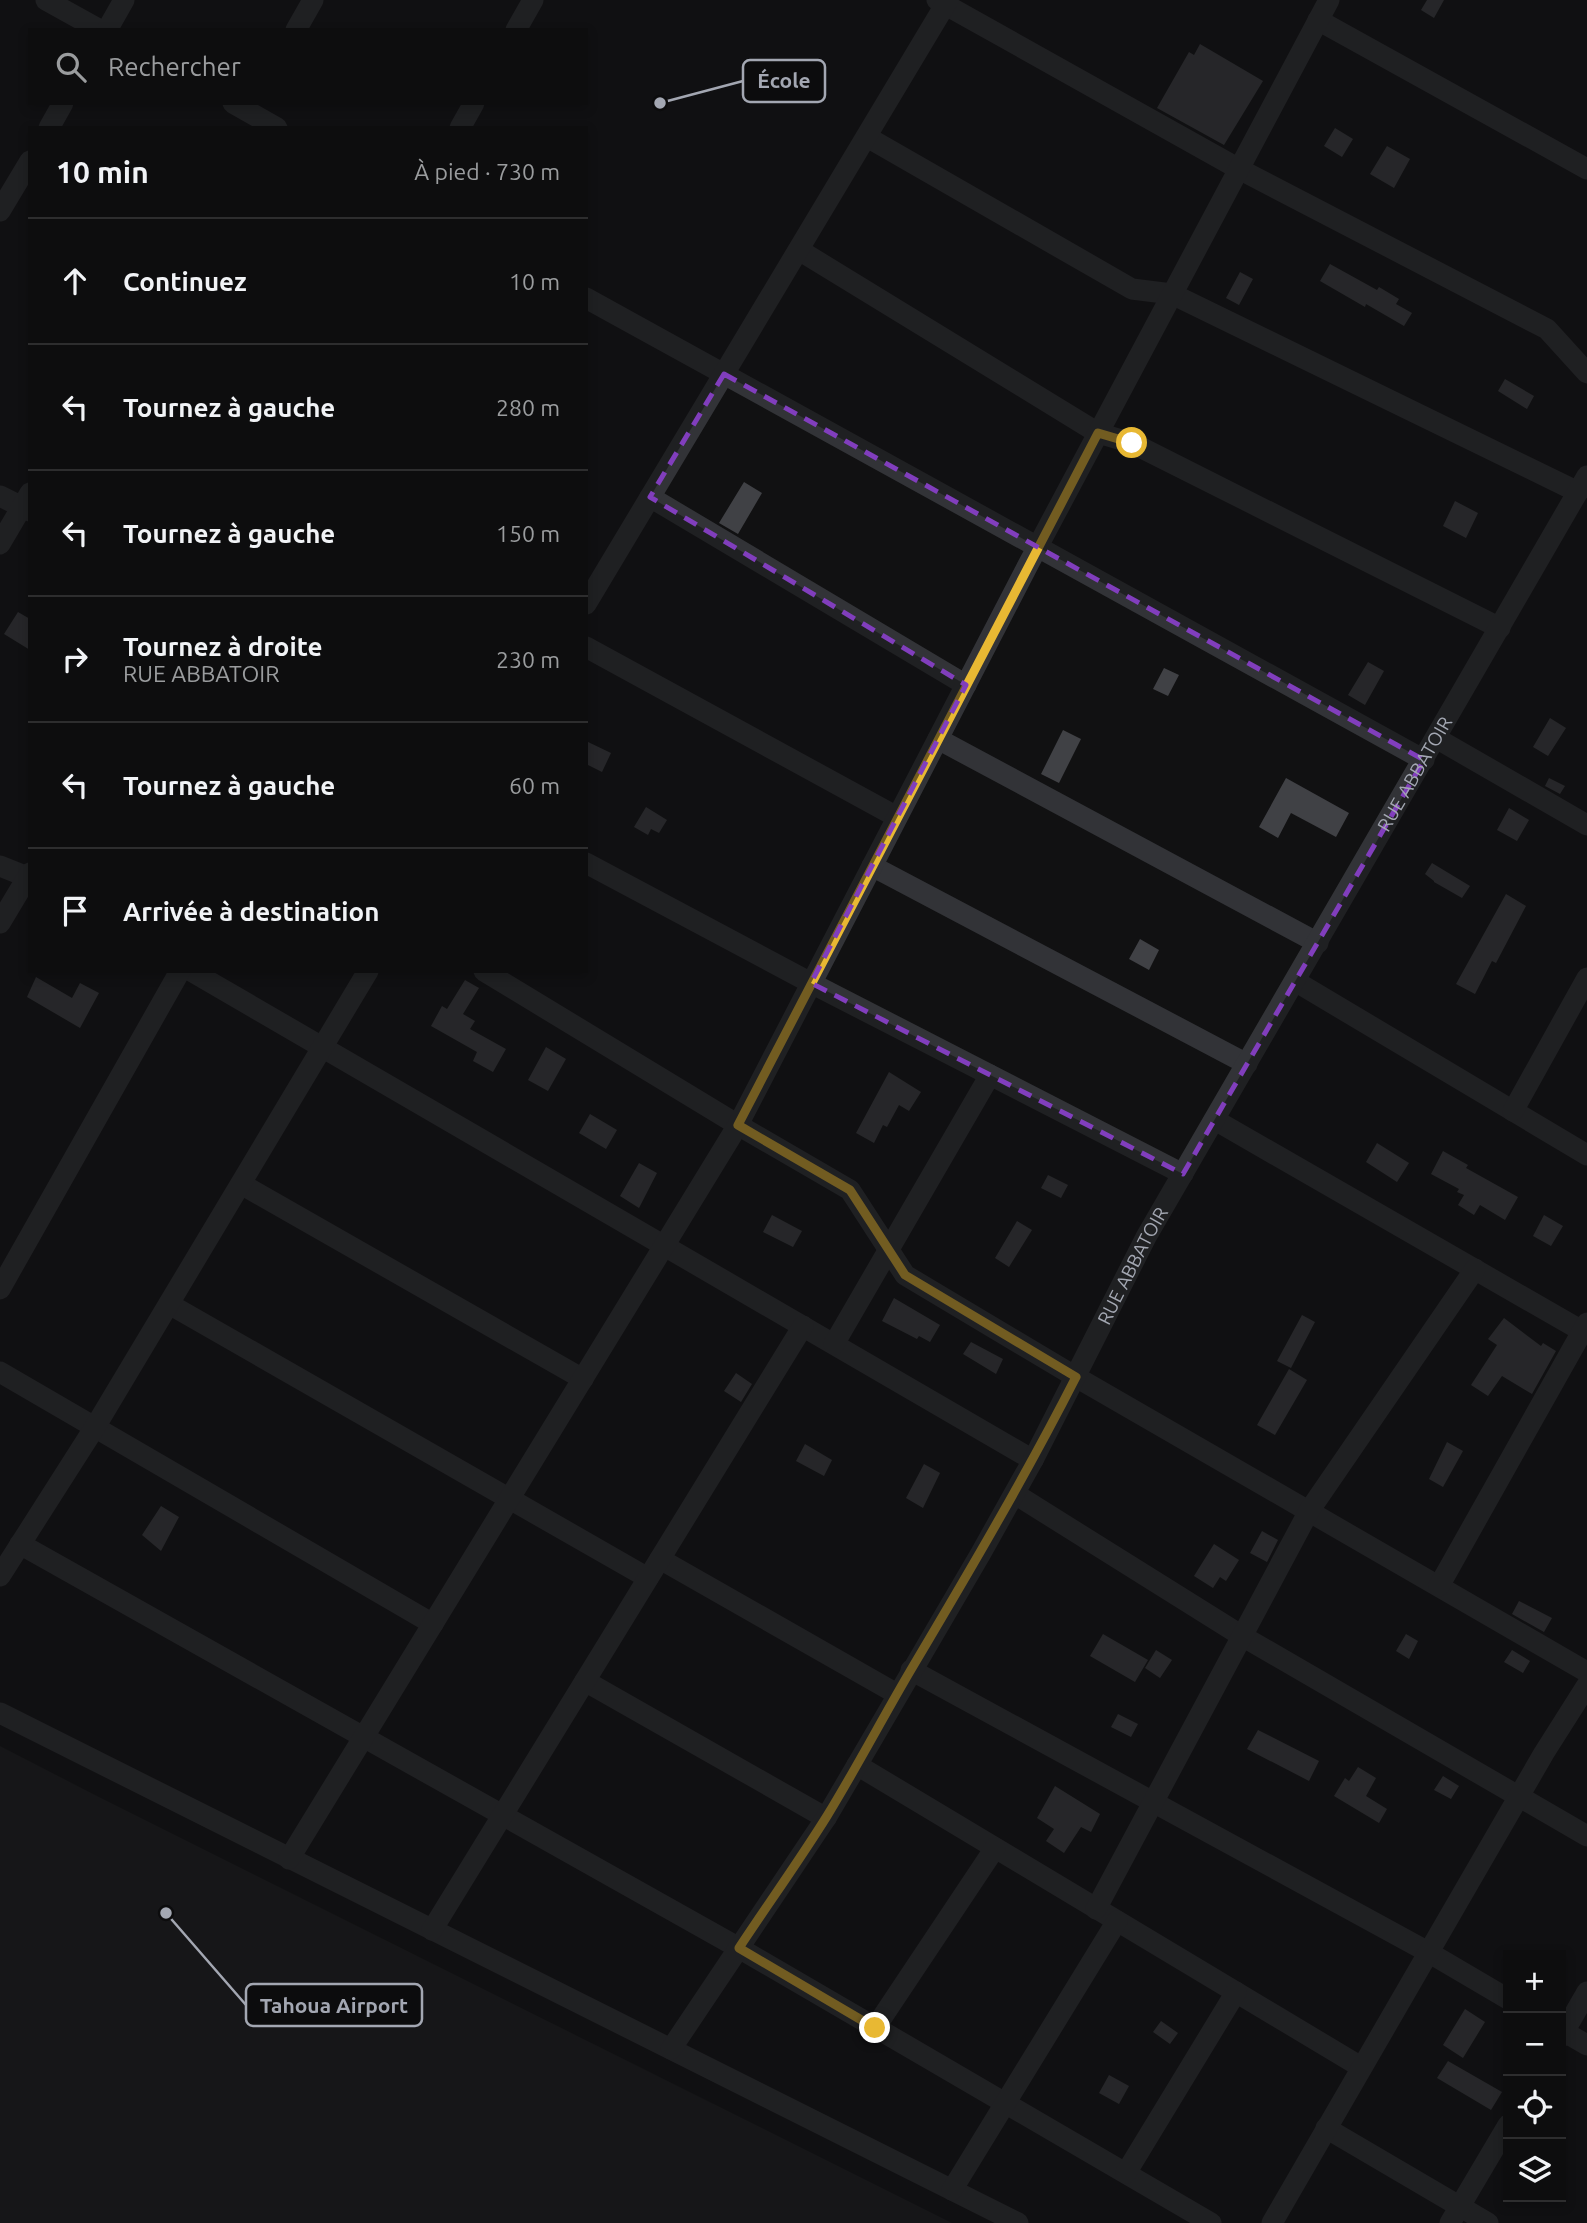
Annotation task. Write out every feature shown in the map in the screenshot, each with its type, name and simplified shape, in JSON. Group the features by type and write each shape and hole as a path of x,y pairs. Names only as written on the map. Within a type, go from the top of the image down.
{"street":[{"path":"46,0 96,28"},
{"path":"108,28 124,0"},
{"path":"297,28 313,0"},
{"path":"517,28 533,0"},
{"path":"289,1859 738,1125 1037,547 1329,0"},
{"path":"588,601 867,137 944,2 1239,169 1546,329 1587,373"},
{"path":"1318,20 1587,169"},
{"path":"50,126 63,105"},
{"path":"461,126 473,105"},
{"path":"244,112 273,126"},
{"path":"867,137 1132,289 1172,294 1583,484"},
{"path":"0,211 28,163"},
{"path":"799,250 1098,433 1132,443 1500,628"},
{"path":"588,299 1424,760"},
{"name":"RUE ABBATOIR","path":"671,2049 826,1818 857,1765 1033,1460 1146,1237 1583,484"},
{"path":"0,496 27,504 0,544"},
{"path":"650,497 966,685"},
{"path":"588,648 897,817"},
{"path":"1436,738 1587,825"},
{"path":"938,739 1318,943"},
{"path":"588,864 811,983 1183,1174"},
{"path":"0,866 28,876"},
{"path":"872,866 1247,1064"},
{"path":"0,923 28,878"},
{"path":"0,1289 179,973"},
{"path":"194,973 1033,1460"},
{"path":"0,1576 95,1427 367,973"},
{"path":"487,973 850,1190 905,1275 1076,1377 1587,1672"},
{"path":"1513,1111 1587,978"},
{"path":"1296,981 1587,1155"},
{"path":"834,1344 990,1074"},
{"path":"1215,1120 1475,1269 1585,1327 1439,1586"},
{"path":"241,1184 583,1379"},
{"path":"1097,1909 1309,1511 1475,1269"},
{"path":"169,1304 648,1578"},
{"path":"432,1930 803,1326"},
{"path":"0,1372 433,1623"},
{"path":"1014,1494 1242,1636 1587,1836"},
{"path":"20,1544 739,1948 1211,2223"},
{"path":"660,1559 897,1694"},
{"path":"911,1670 1428,1952 1503,1996"},
{"path":"585,1681 826,1818"},
{"path":"1272,2223 1428,1952 1587,1685"},
{"path":"0,1713 1018,2223"},
{"path":"857,1765 1361,2067"},
{"path":"875,2028 995,1848"},
{"path":"952,2190 1117,1921"},
{"path":"1126,2174 1236,1992"},
{"path":"1566,2026 1587,1992"},
{"path":"1566,2035 1587,2045"},
{"path":"1326,2128 1455,2215 1488,2223"},
{"path":"1455,2215 1503,2133"}],"highlighted area":[{"path":"724,374 1424,760 1183,1174 811,983 966,685 650,497"}],"shaded area":[{"path":"0,1746 99,1797 952,2223 0,2223"}],"building":[{"path":"1427,0 1444,0 1434,18 1421,10"},
{"path":"1200,44 1263,81 1224,145 1157,108 1189,52 1194,55"},
{"path":"1335,128 1353,139 1342,157 1324,146"},
{"path":"1387,146 1410,159 1394,188 1370,174"},
{"path":"1330,264 1399,299 1396,304 1412,313 1404,326 1320,281"},
{"path":"1240,272 1253,279 1239,305 1226,298"},
{"path":"1505,379 1534,396 1527,409 1498,391"},
{"path":"744,482 762,493 738,534 719,523"},
{"path":"1455,501 1478,513 1466,538 1443,526"},
{"path":"18,612 28,618 28,649 4,634"},
{"path":"1368,662 1384,671 1365,705 1348,695"},
{"path":"1164,668 1179,675 1168,696 1153,689"},
{"path":"1550,718 1566,728 1548,756 1533,747"},
{"path":"1063,730 1081,739 1059,783 1041,774"},
{"path":"588,742 611,753 602,772 588,765"},
{"path":"1286,778 1349,813 1336,837 1291,813 1278,838 1259,827"},
{"path":"1549,778 1565,786 1560,794 1545,786"},
{"path":"646,807 667,820 659,833 651,829 648,835 634,827"},
{"path":"1509,808 1529,820 1517,841 1497,830"},
{"path":"1432,863 1470,886 1462,898 1425,874"},
{"path":"1506,894 1526,906 1496,963 1492,961 1475,994 1456,984"},
{"path":"1140,939 1159,950 1149,970 1129,959"},
{"path":"36,977 72,998 80,983 99,993 80,1028 27,997"},
{"path":"465,980 479,988 463,1014 475,1021 470,1029 506,1049 493,1072 473,1061 477,1052 431,1026 442,1006 447,1009"},
{"path":"546,1047 566,1059 548,1091 528,1080"},
{"path":"889,1072 921,1092 909,1111 899,1105 887,1127 883,1125 874,1143 856,1133"},
{"path":"590,1114 617,1130 606,1149 579,1133"},
{"path":"1377,1143 1409,1163 1397,1182 1366,1162"},
{"path":"1443,1151 1468,1165 1466,1168 1518,1197 1505,1220 1480,1205 1474,1215 1458,1205 1464,1195 1457,1192 1459,1189 1431,1174"},
{"path":"639,1163 657,1173 639,1208 620,1196"},
{"path":"1048,1175 1068,1185 1061,1198 1041,1188"},
{"path":"772,1215 802,1231 793,1247 763,1232"},
{"path":"1544,1215 1563,1226 1551,1246 1533,1236"},
{"path":"1017,1221 1032,1230 1009,1267 995,1258"},
{"path":"894,1298 940,1325 930,1342 919,1336 917,1339 882,1321"},
{"path":"1302,1315 1315,1322 1291,1368 1277,1361"},
{"path":"1504,1318 1541,1346 1543,1343 1556,1351 1532,1394 1502,1376 1488,1396 1471,1385 1497,1345 1488,1339"},
{"path":"971,1342 1003,1359 996,1374 963,1354"},
{"path":"1289,1369 1307,1380 1275,1435 1257,1425"},
{"path":"736,1373 752,1384 741,1402 724,1391"},
{"path":"1447,1442 1463,1451 1443,1487 1429,1479"},
{"path":"805,1444 832,1460 824,1476 796,1461"},
{"path":"924,1464 940,1473 923,1508 906,1498"},
{"path":"161,1506 179,1517 161,1551 142,1535"},
{"path":"1262,1531 1278,1540 1267,1562 1250,1553"},
{"path":"1214,1544 1239,1560 1226,1581 1220,1577 1213,1588 1194,1576"},
{"path":"1519,1601 1552,1618 1544,1632 1512,1614"},
{"path":"1103,1634 1148,1660 1135,1682 1090,1656"},
{"path":"1406,1634 1418,1641 1409,1659 1396,1651"},
{"path":"1156,1650 1172,1660 1160,1678 1145,1668"},
{"path":"1512,1650 1530,1661 1523,1673 1504,1662"},
{"path":"1118,1714 1138,1724 1131,1737 1111,1727"},
{"path":"1258,1730 1319,1761 1309,1781 1247,1749"},
{"path":"1358,1767 1376,1778 1366,1796 1387,1809 1379,1823 1334,1796 1345,1778 1349,1781"},
{"path":"1443,1776 1459,1786 1451,1799 1434,1790"},
{"path":"1055,1786 1100,1814 1091,1832 1081,1827 1064,1853 1046,1841 1054,1829 1037,1818"},
{"path":"1465,2009 1485,2022 1463,2058 1443,2045"},
{"path":"1161,2021 1178,2033 1170,2044 1153,2032"},
{"path":"1448,2061 1502,2092 1491,2110 1437,2078"},
{"path":"1109,2075 1129,2086 1119,2104 1099,2093"}],"place":[{"name":"École","path":"660,103"},
{"name":"Tahoua Airport","path":"166,1913"}],"route":[{"path":"875,2028 739,1948 826,1818 869,1746 981,1553 1076,1377 905,1275 850,1190 738,1125 1098,433 1132,443"}]}
